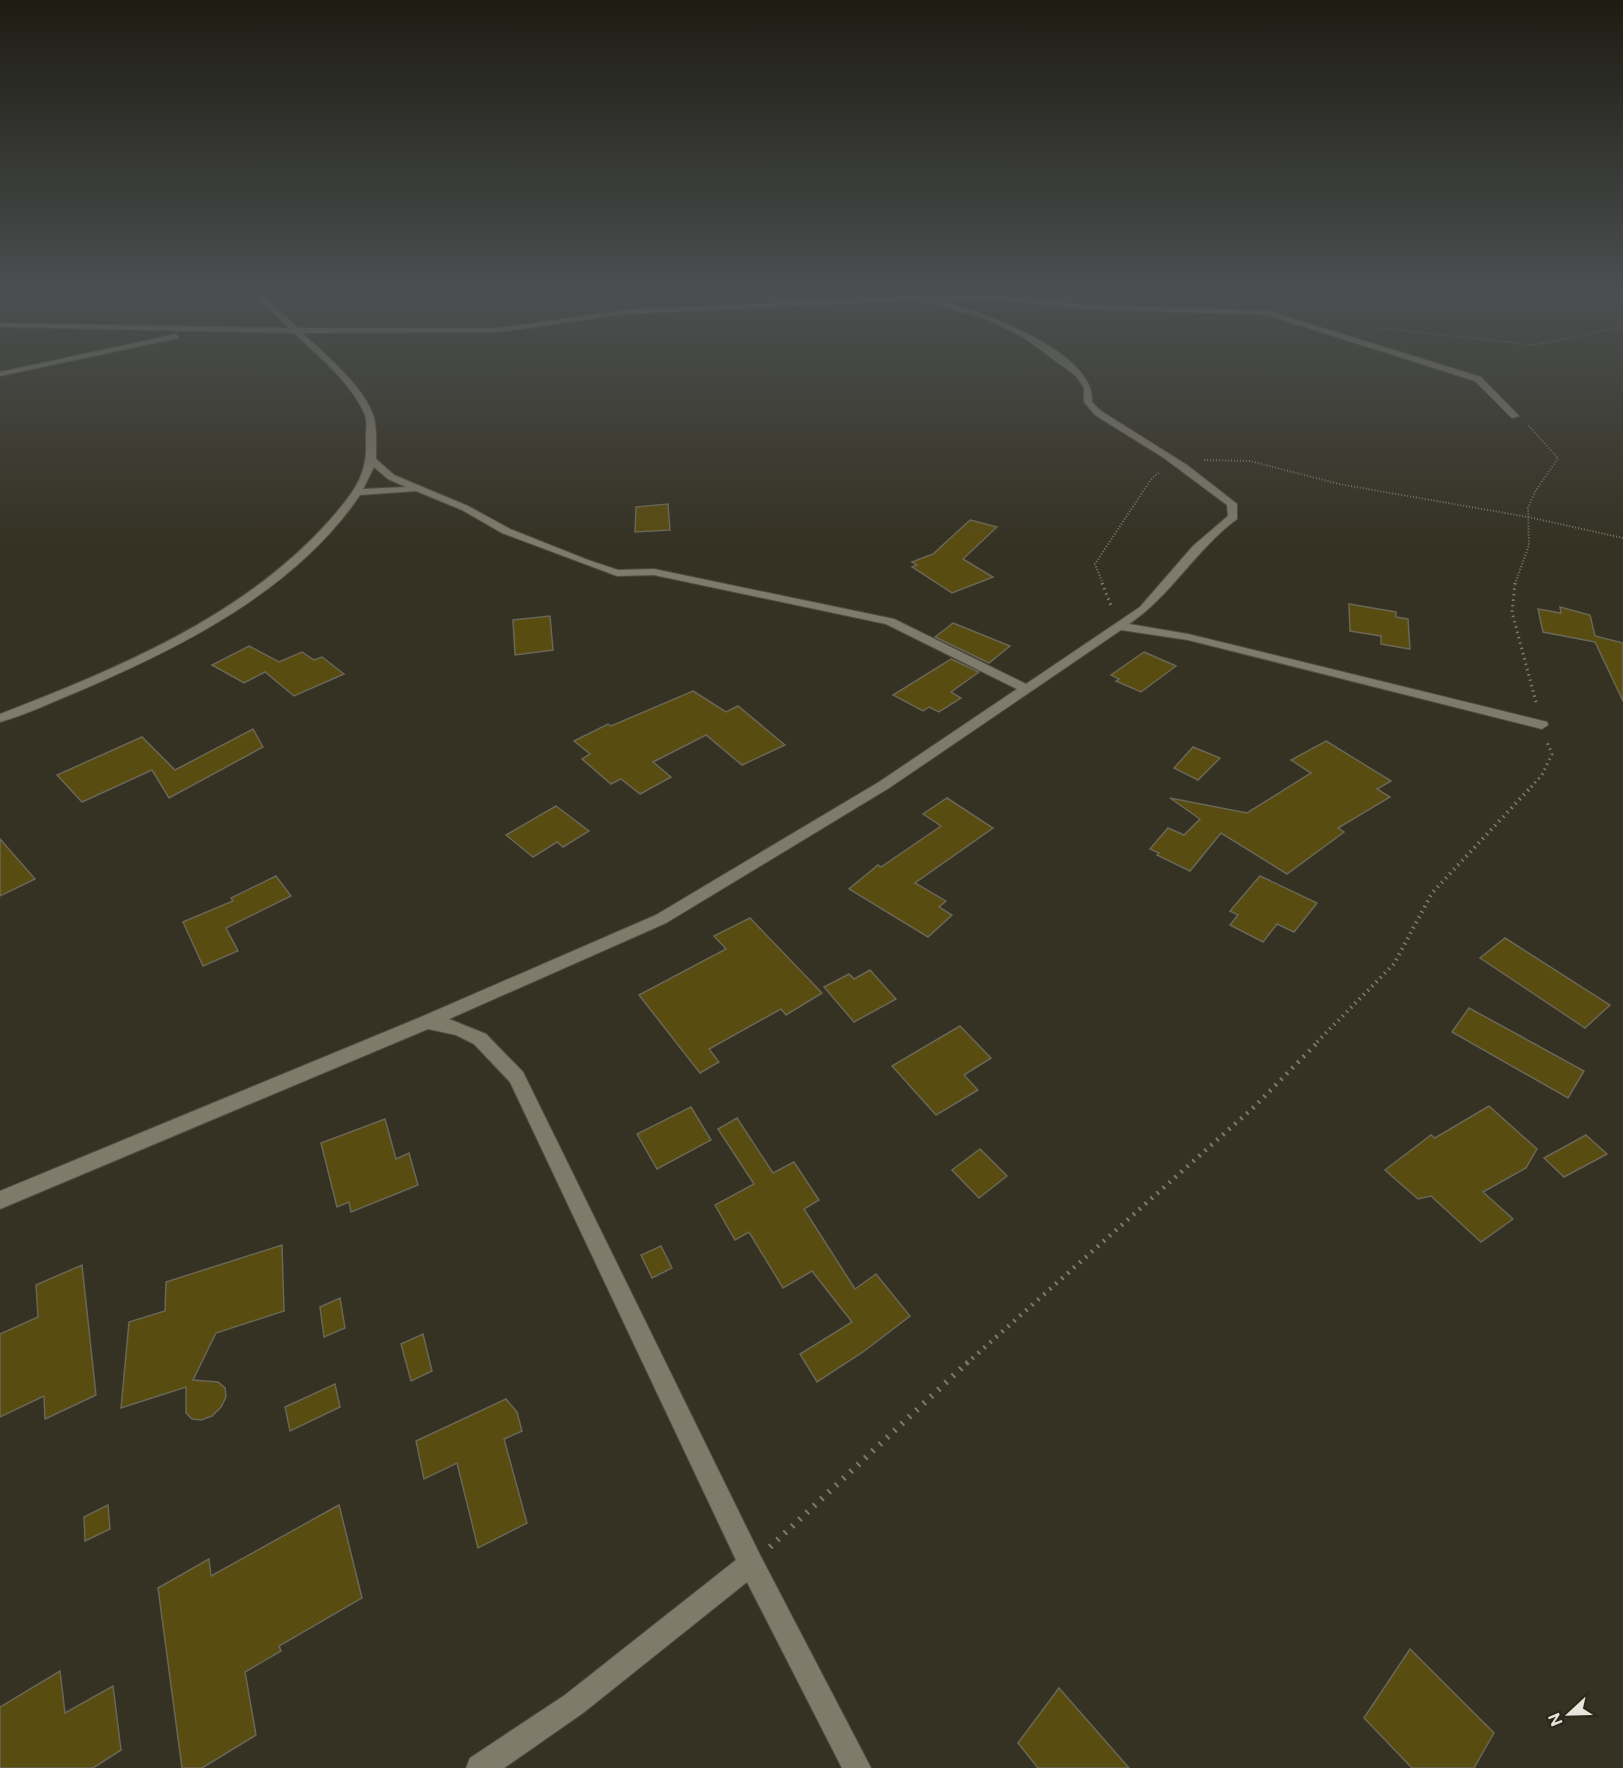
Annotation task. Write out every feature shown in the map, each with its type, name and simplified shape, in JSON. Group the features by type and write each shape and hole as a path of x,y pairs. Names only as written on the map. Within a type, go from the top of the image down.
{"street":[{"path":"0,718 59,696 136,660 252,593 298,560 330,529 358,492 371,460 370,416 341,378"},
{"path":"0,1200 428,1022 661,919 884,785 1144,609 1195,548 1213,530 1233,517 1232,504 1175,459 1098,413 1088,402 1089,389 1082,378"},
{"path":"1474,378 1479,379 1515,416"},
{"path":"371,460 391,477 465,508 506,531 616,573 654,572 890,621 1027,689"},
{"path":"358,492 416,489"},
{"path":"1119,626 1188,637 1542,725"},
{"path":"428,1022 455,1025 486,1041 517,1077 751,1564 857,1768"},
{"path":"480,1768 574,1704 751,1564"}],"path":[{"path":"751,1564 998,1334 1254,1107 1394,964 1432,893 1542,775 1552,754 1512,612 1515,583 1529,545 1528,508 1535,492 1558,458 1531,427 1515,416"},
{"path":"1119,626 1095,564 1152,478 1175,459 1250,461 1339,484 1528,517 1623,538"}],"building":[{"path":"668,504 670,530 635,532 636,507"},
{"path":"970,520 997,527 963,559 993,577 952,593 912,567 917,565 912,562 933,554"},
{"path":"1349,604 1396,612 1396,617 1408,619 1410,649 1381,644 1381,636 1350,631"},
{"path":"1560,607 1590,615 1595,636 1623,643 1623,701 1595,642 1543,632 1538,609 1561,613"},
{"path":"550,616 553,650 515,655 513,620"},
{"path":"953,623 1010,646 989,663 935,637"},
{"path":"249,646 279,662 302,652 314,660 322,657 344,674 294,696 265,672 244,683 212,665"},
{"path":"1144,652 1176,666 1141,692 1116,681 1119,679 1111,675"},
{"path":"951,659 979,672 951,692 961,698 939,712 929,707 923,711 893,695"},
{"path":"693,691 726,712 738,706 785,745 742,765 706,735 653,762 671,777 640,794 621,779 611,784 582,759 590,754 574,741 608,724 611,726"},
{"path":"253,729 263,747 169,798 152,770 82,802 57,775 142,737 175,770"},
{"path":"1326,741 1391,781 1377,789 1390,797 1338,828 1344,832 1287,874 1221,833 1190,871 1157,855 1159,853 1150,849 1168,828 1184,835 1200,819 1170,798 1247,813 1311,773 1291,760"},
{"path":"1193,747 1220,758 1198,780 1174,768"},
{"path":"947,798 993,828 915,883 946,901 939,907 952,915 928,937 849,889 878,865 881,867 941,826 923,814"},
{"path":"556,806 589,831 563,847 557,842 533,857 506,835"},
{"path":"0,839 35,879 0,896"},
{"path":"276,876 291,896 226,928 238,951 203,966 183,922 233,901 231,898"},
{"path":"1260,876 1317,903 1294,932 1277,924 1263,942 1230,925 1238,915 1230,911"},
{"path":"750,918 822,993 786,1015 781,1009 709,1049 719,1062 700,1073 639,995 726,949 714,936"},
{"path":"1505,938 1610,1005 1585,1028 1480,958"},
{"path":"870,970 896,999 854,1022 824,987 849,974 854,979"},
{"path":"1469,1008 1584,1071 1568,1098 1452,1032"},
{"path":"960,1026 991,1058 964,1075 978,1090 936,1115 892,1066"},
{"path":"1489,1106 1537,1149 1526,1168 1483,1192 1513,1219 1481,1242 1431,1196 1418,1199 1385,1170 1431,1135 1435,1138"},
{"path":"691,1107 711,1140 657,1169 637,1134"},
{"path":"737,1118 773,1173 794,1162 819,1200 804,1209 855,1289 876,1274 910,1316 863,1352 817,1382 800,1354 852,1322 812,1271 783,1288 749,1232 735,1240 715,1205 754,1184 718,1129"},
{"path":"385,1119 396,1159 409,1153 418,1185 351,1212 349,1202 337,1207 321,1143"},
{"path":"1586,1135 1607,1154 1564,1177 1544,1158"},
{"path":"980,1149 1007,1176 979,1198 952,1170"},
{"path":"282,1245 284,1311 216,1333 193,1380 218,1382 225,1388 226,1397 221,1407 212,1416 201,1420 192,1419 186,1413 186,1387 121,1408 129,1322 165,1311 166,1282"},
{"path":"661,1246 672,1268 652,1278 641,1255"},
{"path":"82,1265 96,1395 45,1419 44,1396 0,1417 0,1334 38,1317 36,1285"},
{"path":"340,1298 345,1328 324,1337 320,1307"},
{"path":"423,1334 432,1371 411,1381 401,1344"},
{"path":"335,1384 340,1407 290,1431 285,1407"},
{"path":"506,1399 517,1412 522,1431 504,1439 527,1523 478,1548 457,1463 424,1479 416,1441"},
{"path":"108,1505 110,1529 85,1541 84,1517"},
{"path":"339,1505 362,1598 279,1646 281,1651 245,1672 256,1735 202,1768 182,1768 158,1588 209,1559 211,1576"},
{"path":"1410,1649 1494,1733 1474,1768 1412,1768 1364,1718"},
{"path":"60,1671 65,1713 113,1686 121,1750 93,1768 0,1768 0,1707"},
{"path":"1059,1688 1129,1768 1038,1768 1018,1743"}]}
